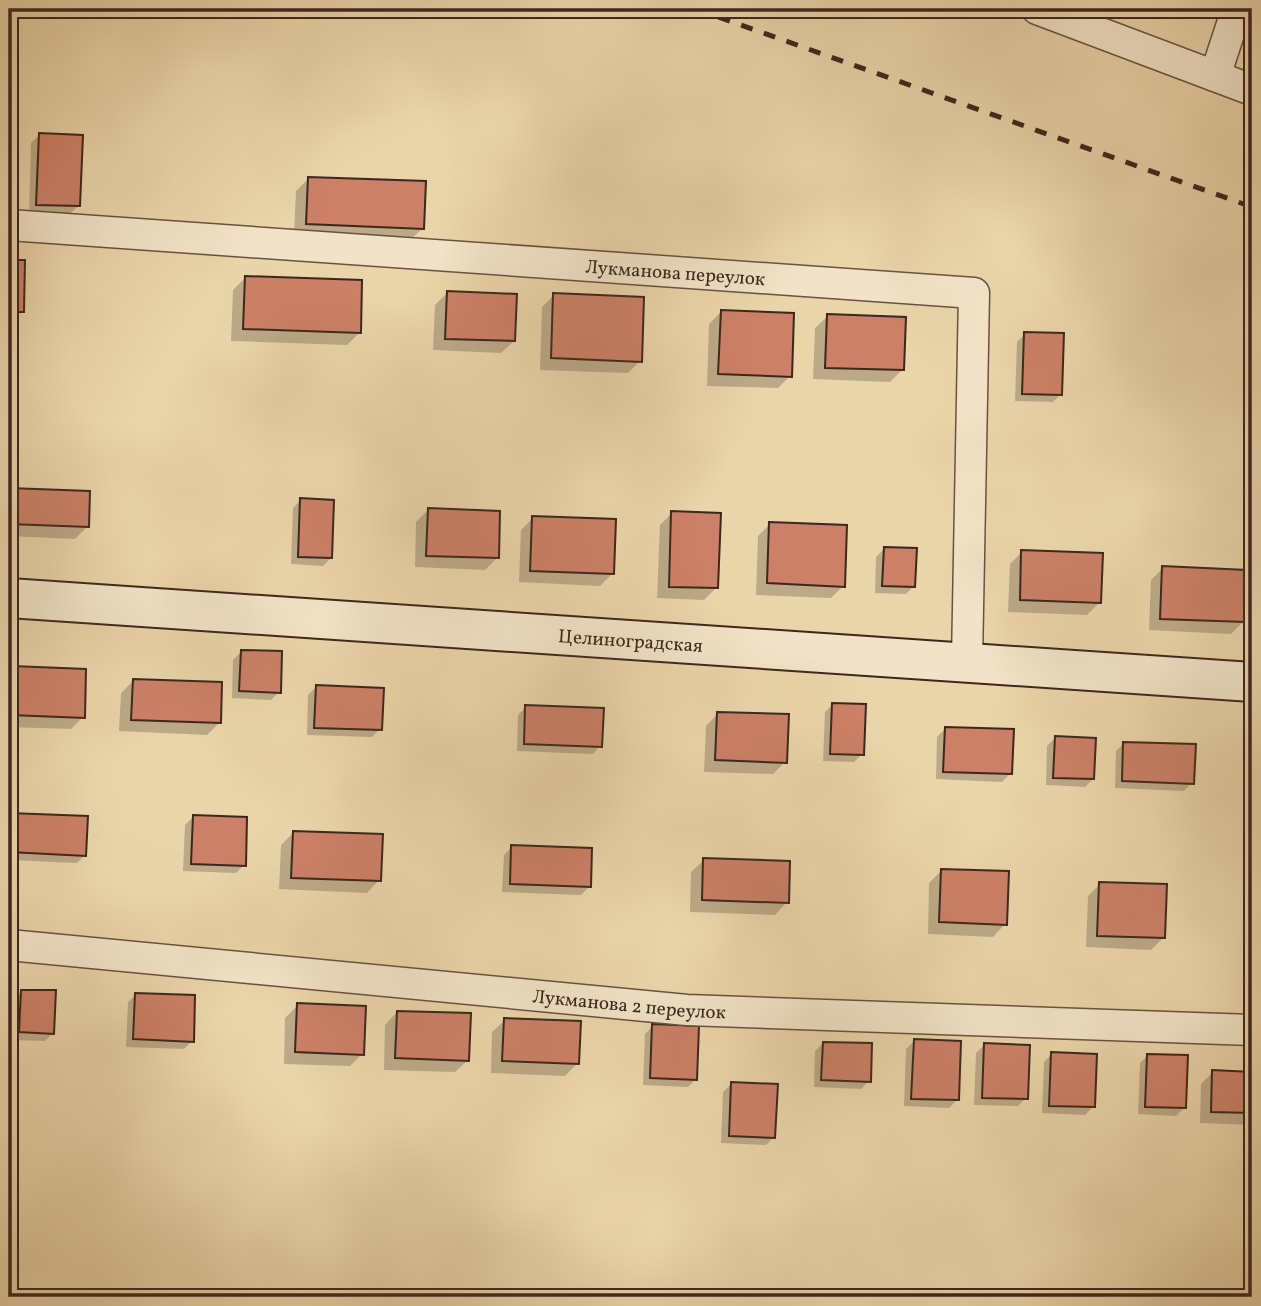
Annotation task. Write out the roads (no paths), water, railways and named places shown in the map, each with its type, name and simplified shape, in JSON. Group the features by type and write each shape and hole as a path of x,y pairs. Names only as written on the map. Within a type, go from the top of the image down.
{"street":[{"path":"1037,9 1252,90"},
{"path":"1215,76 1237,9"},
{"name":"Лукманова переулок","path":"9,225 974,293 967,662"},
{"name":"Целиноградская","path":"9,598 1252,682"},
{"name":"Лукманова 2 переулок","path":"9,945 687,1010 1252,1030"}],"railway":[{"path":"696,9 1252,207"}]}
